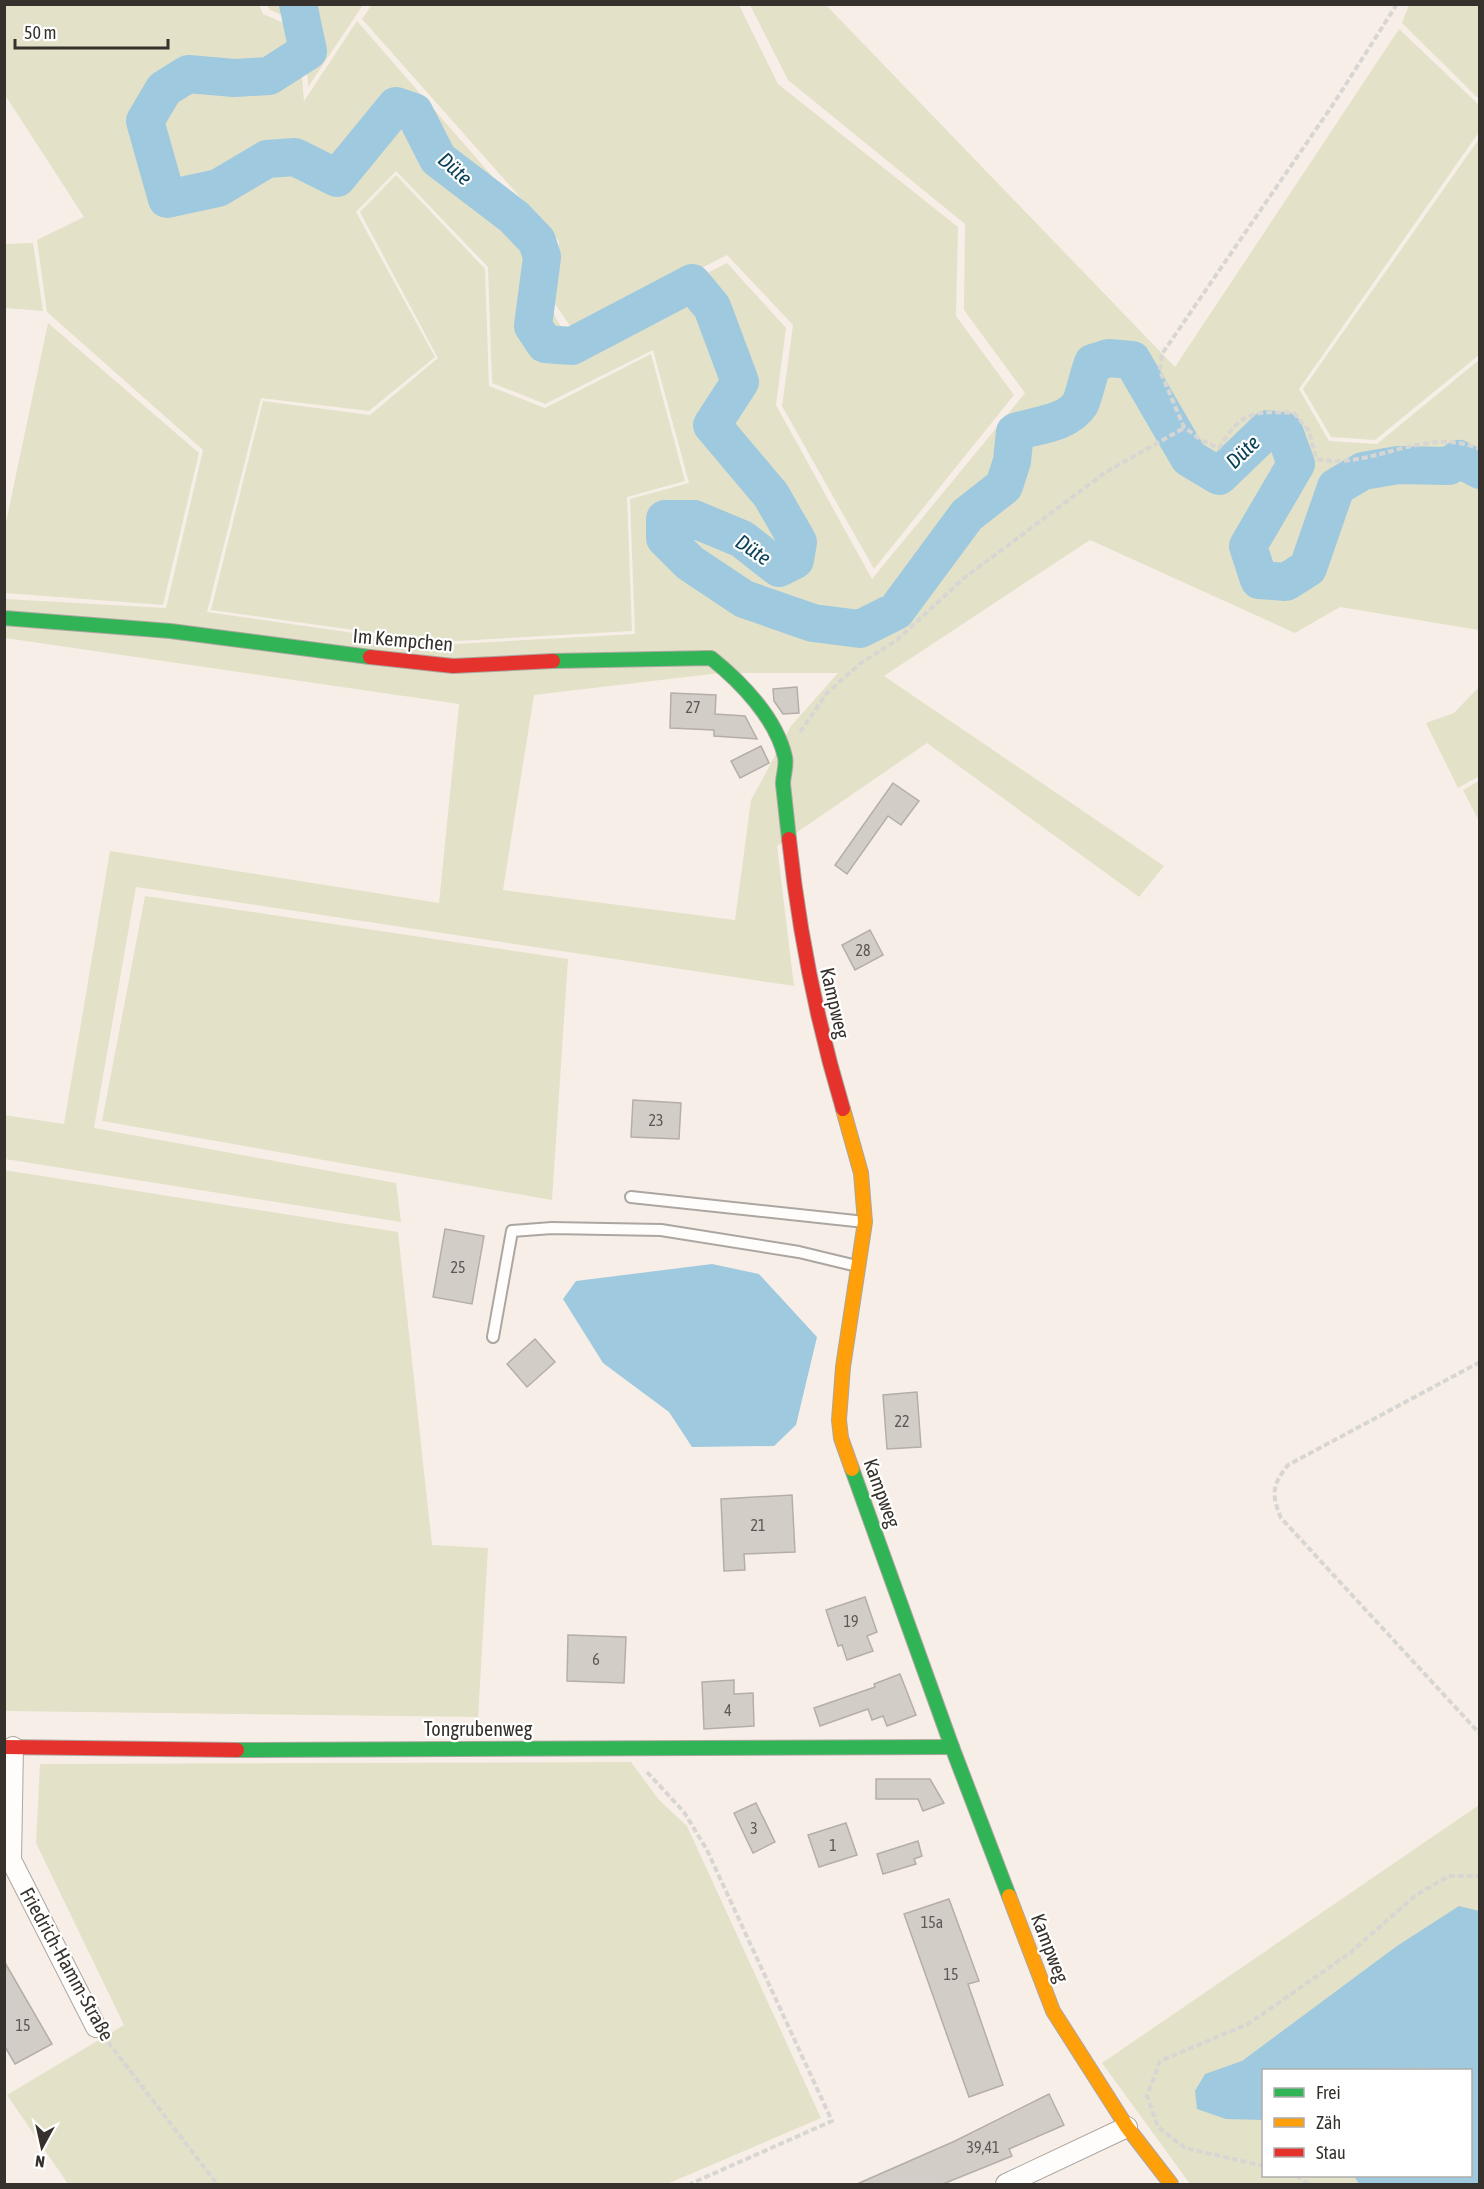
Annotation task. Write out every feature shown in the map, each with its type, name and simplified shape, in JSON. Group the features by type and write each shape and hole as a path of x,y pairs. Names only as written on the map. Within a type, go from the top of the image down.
{"street":[{"name":"Im Kempchen","path":"4,618 170,631 303,650 453,666 479,663 711,658 728,670 766,716 785,758"},
{"name":"Kampweg","path":"785,758 783,781 798,921 824,1045 861,1173 865,1222 843,1367 839,1420 841,1438 952,1746 1053,2011 1127,2127 1172,2184"},
{"name":"Tongrubenweg","path":"9,1747 273,1750 952,1746"},
{"name":"Friedrich-Hamm-Straße","path":"9,1747 10,1860 96,2027"},
{"path":"1006,2184 1127,2127"}],"lane":[{"path":"631,1197 865,1222"},
{"path":"493,1337 512,1232 552,1228 661,1230 799,1252 860,1266"}],"path":[{"path":"1397,4 1334,103 1162,354 1160,371 1184,428 1201,440 1220,448 1231,428 1258,411 1294,413 1309,431 1316,459 1336,463 1420,443 1460,440 1479,448"},
{"path":"785,758 827,693 861,663 897,640 964,578 1106,472 1184,428"},
{"path":"1479,1362 1288,1465 1275,1481 1273,1500 1281,1518 1479,1734"},
{"path":"633,1748 652,1779 684,1812 707,1850 832,2121 690,2184"},
{"path":"1262,2166 1185,2148 1158,2127 1147,2096 1160,2061 1248,2024 1350,1953 1416,1895 1449,1876 1479,1876"},
{"name":"Friedrich-Hamm-Straße","path":"96,2027 217,2184"}],"shaded area":[{"path":"372,4 739,5 778,84 958,227 956,316 1014,395 874,569 782,406 793,325 727,255 575,333 555,304 559,241 362,19"},
{"path":"5,5 259,5 263,14 298,29 304,101 357,21 551,244 549,305 570,343 727,263 786,328 776,405 872,579 1025,393 964,310 965,224 788,80 750,5 826,5 1175,367 1399,29 1479,105 1479,132 1299,389 1329,441 1377,444 1479,360 1479,630 1340,607 1295,633 1090,540 884,676 1164,866 1139,897 927,743 777,846 794,986 136,887 94,1128 396,1183 401,1222 5,1159 4,1115 64,1124 110,851 439,903 459,704 5,638 5,599 166,608 203,450 47,312 37,240 84,217 5,95","holes":["396,171 488,267 492,383 545,404 653,350 689,483 630,499 635,634 438,645 207,612 261,398 369,411 435,357 356,212","720,673 838,673 791,726 751,800 735,920 503,890 534,695"]},
{"path":"267,5 363,5 308,87 305,25 270,10"},
{"path":"1409,5 1479,5 1479,99 1402,23"},
{"path":"1479,139 1479,355 1375,440 1331,437 1303,389"},
{"path":"396,175 485,269 489,386 545,408 651,354 685,481 627,497 632,631 439,642 211,610 263,401 370,415 438,358 360,212"},
{"path":"33,243 43,311 5,308 5,244"},
{"path":"48,323 199,453 163,605 5,593 5,527"},
{"path":"1479,687 1479,776 1458,788 1426,723 1454,713"},
{"path":"1479,781 1479,821 1463,790"},
{"path":"145,896 568,959 552,1200 102,1121"},
{"path":"4,1170 398,1232 432,1545 488,1548 478,1717 5,1711"},
{"path":"631,1762 659,1800 687,1826 821,2118 667,2184 68,2184 7,2095 124,2025 36,1843 40,1764"},
{"path":"1479,1805 1479,2184 1190,2184 1102,2063"}],"water":[{"path":"712,1264 759,1274 817,1337 796,1425 774,1446 692,1447 669,1412 603,1363 563,1299 576,1281"},
{"path":"1459,1906 1479,1911 1479,2184 1359,2184 1355,2177 1472,2177 1472,2069 1262,2069 1262,2120 1226,2119 1197,2109 1195,2091 1205,2074 1242,2061 1397,1946"}],"building":[{"path":"797,687 799,713 783,714 774,701 773,689"},
{"path":"671,693 716,695 715,714 745,716 757,739 714,736 714,730 670,728"},
{"path":"761,746 769,763 740,778 731,761"},
{"path":"893,783 919,801 901,825 888,816 847,874 835,865"},
{"path":"870,930 883,955 855,970 842,945"},
{"path":"633,1100 681,1103 679,1139 631,1137"},
{"path":"445,1229 484,1236 472,1304 433,1297"},
{"path":"535,1339 555,1362 527,1387 507,1364"},
{"path":"917,1392 921,1447 887,1449 883,1395"},
{"path":"792,1495 795,1552 744,1554 745,1570 724,1571 721,1499"},
{"path":"865,1597 877,1632 867,1636 873,1651 847,1660 842,1645 838,1646 826,1610"},
{"path":"568,1635 626,1637 624,1683 567,1681"},
{"path":"900,1674 916,1715 887,1726 883,1716 872,1720 868,1709 820,1726 814,1708 875,1687 874,1684"},
{"path":"734,1680 734,1694 753,1693 754,1726 704,1729 702,1682"},
{"path":"876,1779 930,1779 944,1803 923,1811 918,1799 876,1799"},
{"path":"756,1803 775,1842 753,1853 734,1813"},
{"path":"846,1823 857,1855 819,1867 808,1835"},
{"path":"918,1841 922,1856 914,1859 916,1864 883,1874 877,1854"},
{"path":"949,1899 979,1981 968,1984 1003,2085 969,2097 904,1914"},
{"path":"4,1961 52,2044 15,2064 4,2045"},
{"path":"1049,2094 1064,2125 1009,2149 1012,2156 943,2184 857,2184 955,2141"}],"waterway":[{"name":"Düte","path":"298,4 308,51 269,76 234,78 188,74 164,89 145,121 167,199 218,188 267,159 295,157 337,178 396,106 414,112 438,159 514,217 537,241 542,257 533,326 545,344 572,346 692,283 712,307 740,382 712,425 771,495 798,542 795,560 779,568 742,539 694,519 665,519 665,538 690,563 744,599 813,623 860,629 896,611 967,515 1004,486 1012,461 1015,432 1059,420 1074,411 1080,404 1093,363 1109,358 1132,360 1189,458 1219,476 1268,429 1284,431 1296,464 1248,546 1259,580 1286,582 1308,568 1336,487 1363,471 1398,465 1449,466 1459,459 1480,470"}],"traffic: fast":[{"path":"4,618 170,631 370,657"},
{"path":"553,661 711,658 756,702 774,728 785,760 783,784 789,839"},
{"path":"852,1469 952,1747 1009,1896"},
{"path":"237,1750 952,1747"}],"traffic: slow":[{"path":"843,1109 861,1173 865,1222 843,1367 839,1420 841,1438 852,1469"},
{"path":"1009,1896 1053,2011 1127,2127 1171,2184"}],"traffic: jam":[{"path":"370,657 453,666 553,661"},
{"path":"789,839 810,976 843,1109"},
{"path":"4,1747 237,1750"}]}
